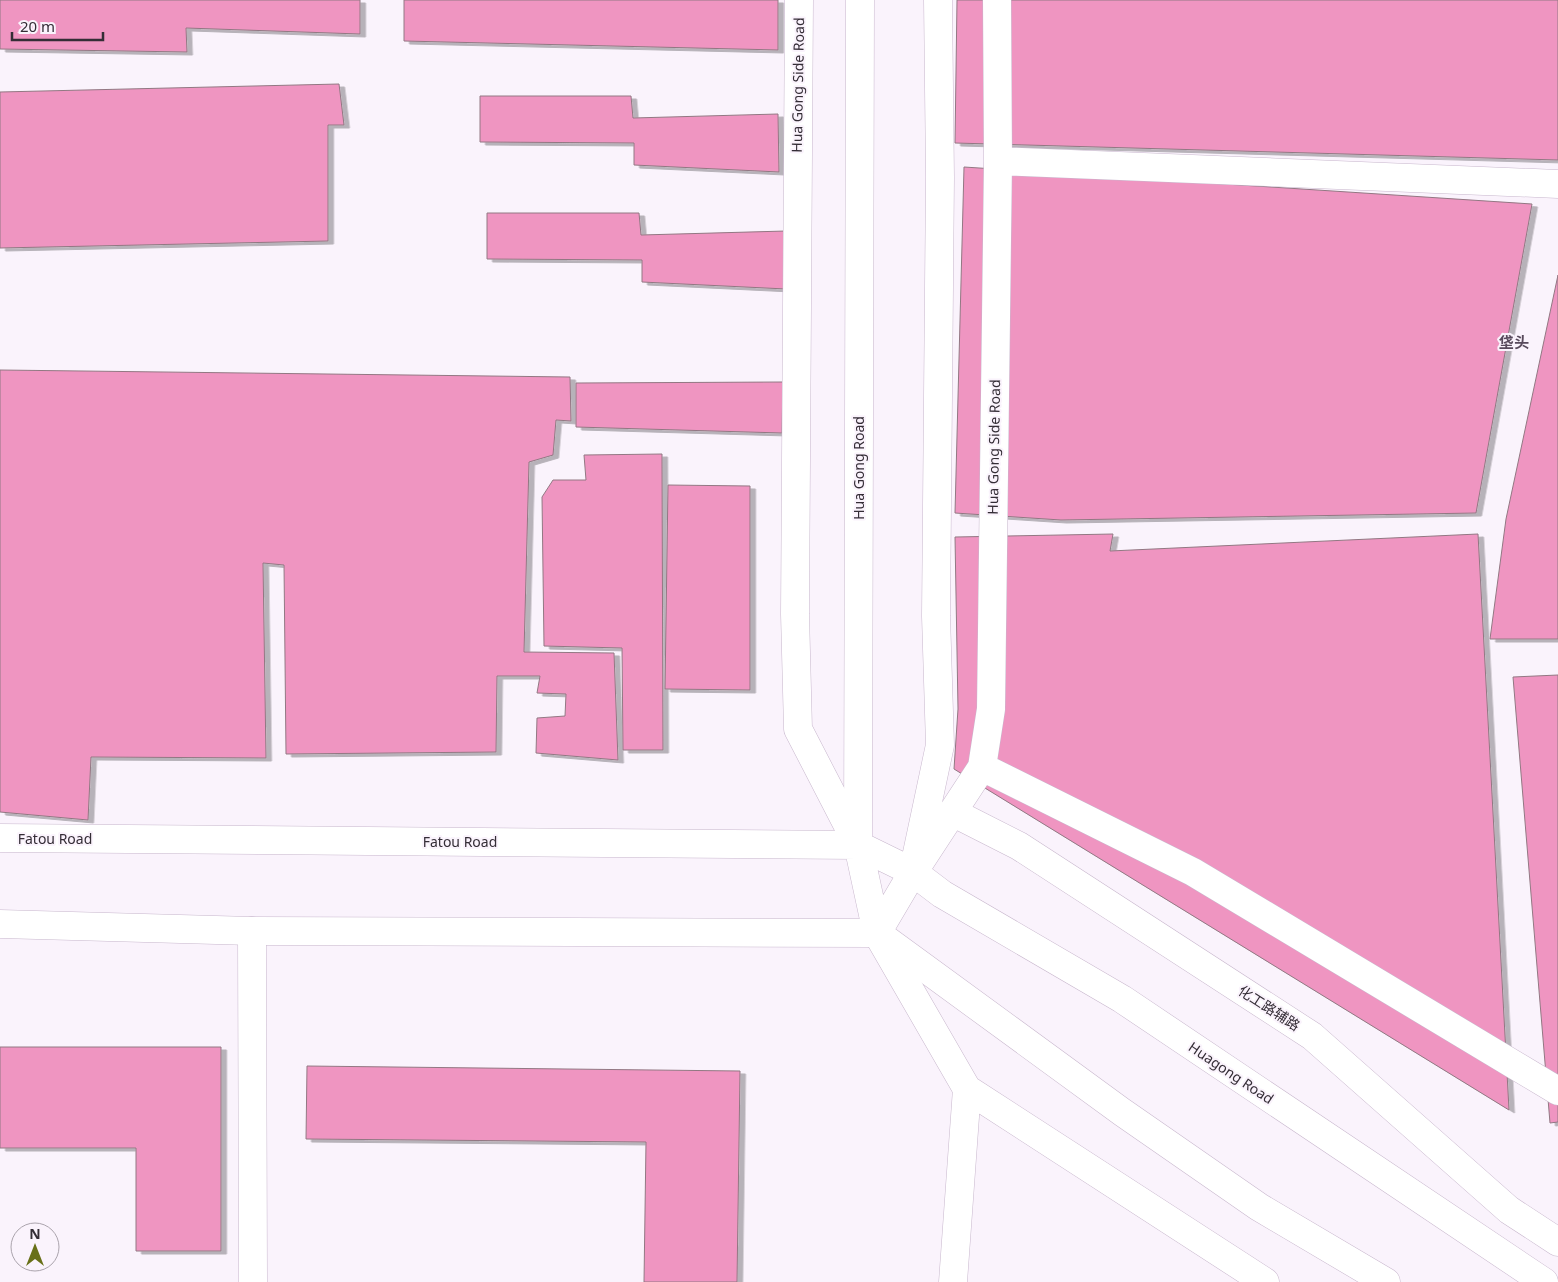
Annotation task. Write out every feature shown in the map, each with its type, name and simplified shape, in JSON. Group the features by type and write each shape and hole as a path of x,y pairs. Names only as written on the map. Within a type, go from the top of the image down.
{"main road":[{"name":"Hua Gong Side Road","path":"799,0 795,575 798,729 858,845"},
{"name":"Hua Gong Road","path":"860,0 858,845 877,933"},
{"path":"913,872 940,745 936,616 940,177 938,0"},
{"name":"Hua Gong Side Road","path":"877,933 913,872 982,767 991,710 998,161 996,0"},
{"path":"998,161 1558,184"},
{"path":"982,767 1193,872 1558,1092"},
{"name":"化工路辅路","path":"952,812 1019,846 1312,1036 1509,1210 1558,1242"},
{"name":"Fatou Road","path":"0,838 858,845 913,872"},
{"name":"Huagong Road","path":"913,872 942,894 1122,999 1544,1282"},
{"path":"0,924 252,931 877,933 1122,1112 1259,1207 1386,1282"},
{"path":"252,931 253,1282"},
{"path":"877,933 967,1089 1265,1282"},
{"path":"953,1282 967,1089"}],"building":[{"path":"0,0 360,0 360,34 186,28 187,52 0,49"},
{"path":"404,0 778,0 778,50 404,41"},
{"path":"957,0 1558,0 1558,160 955,143"},
{"path":"339,84 344,125 328,125 328,241 0,248 0,92"},
{"path":"480,96 631,96 633,118 778,114 779,172 634,165 634,143 480,142"},
{"path":"964,167 1532,204 1476,513 1061,520 955,513"},
{"path":"487,213 639,213 641,235 786,231 786,289 642,282 642,260 487,259"},
{"path":"1558,275 1558,639 1490,639 1506,519"},
{"path":"0,370 570,377 571,421 556,420 553,455 529,462 524,652 614,653 618,760 536,753 537,718 565,716 566,694 537,693 540,676 497,676 496,752 286,754 284,565 263,563 266,758 91,757 88,820 0,812"},
{"path":"783,382 782,433 576,427 576,383"},
{"path":"662,454 663,750 623,750 622,648 544,646 542,497 553,480 586,480 584,455"},
{"path":"668,485 750,486 750,690 665,689"},
{"path":"1113,534 1110,551 1478,534 1509,1110 954,769 958,709 955,537"},
{"path":"1558,675 1558,1122 1550,1123 1513,677"},
{"path":"0,1047 221,1047 221,1251 136,1251 136,1148 0,1148"},
{"path":"307,1066 740,1071 737,1282 644,1282 646,1142 306,1139"}],"district":[{"name":"垡头","path":"1514,343"}]}
